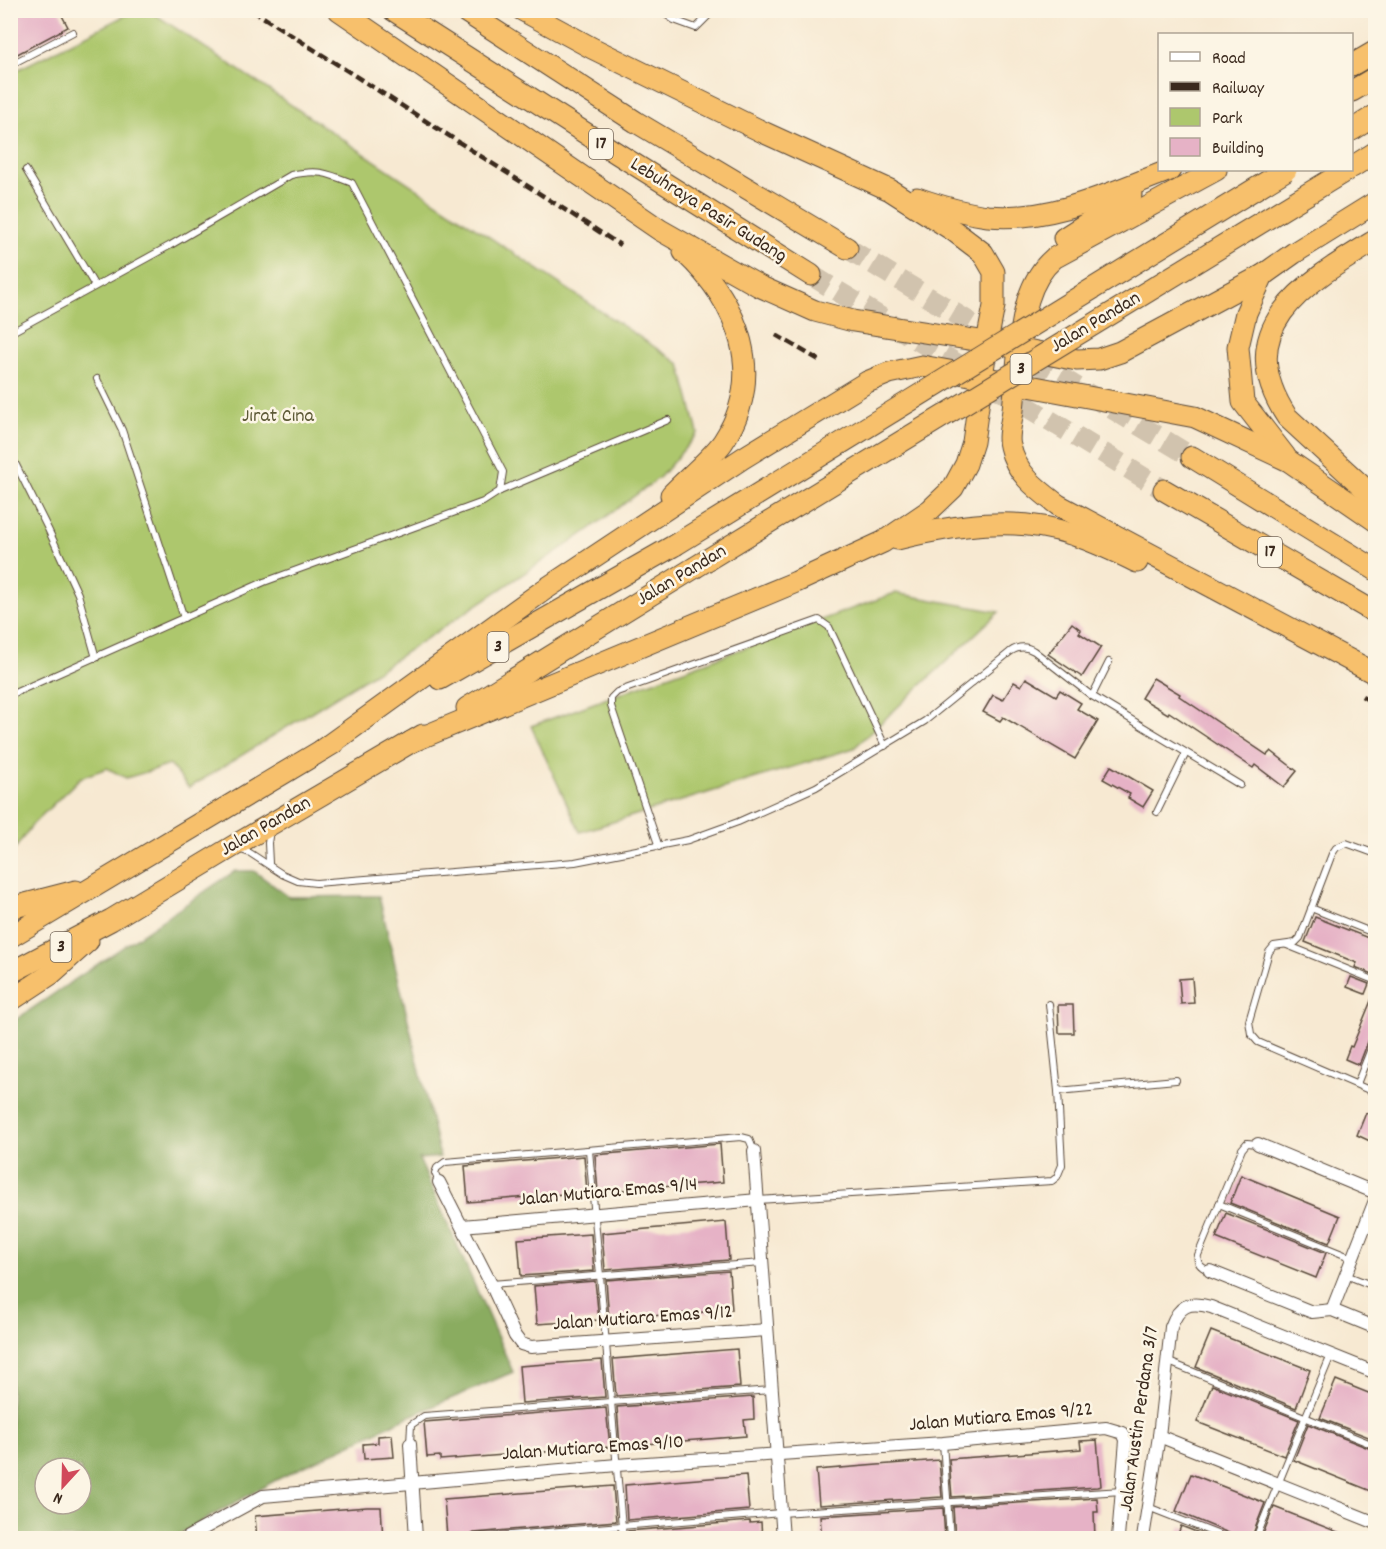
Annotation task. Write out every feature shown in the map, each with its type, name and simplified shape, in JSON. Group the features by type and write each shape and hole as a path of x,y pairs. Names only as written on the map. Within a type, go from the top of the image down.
{"highway":[{"path":"339,10 660,230 759,286 815,311 853,321 987,342 1077,360 1099,359 1144,340 1263,275 1376,202"},
{"name":"Lebuhraya Pasir Gudang","path":"393,10 811,275"},
{"name":"Lebuhraya Pasir Gudang","path":"463,10 636,122 848,248"},
{"path":"522,10 592,48 765,133 890,190 951,209 989,216 1032,215 1083,204 1167,171"},
{"path":"1353,64 1376,51"},
{"path":"1353,90 1376,77"},
{"path":"1353,128 1376,115"},
{"path":"1353,166 1376,152"},
{"path":"1054,258 1063,239 1168,171"},
{"path":"1214,171 1045,265 1028,301 1019,349 1009,444 1017,468 1032,485 1058,505 1369,671"},
{"name":"Jalan Pandan","path":"10,938 417,693 675,545 1285,171"},
{"name":"Jalan Pandan","path":"10,973 111,920 411,742 1345,171"},
{"path":"411,742 796,582 883,542 930,510 953,488 966,464 974,442 994,306 994,272 983,253 954,231 890,190"},
{"path":"639,527 722,444 733,422 746,380 745,358 737,328 722,297 699,266 660,230"},
{"path":"1376,240 1319,276 1300,291 1283,310 1273,327 1267,345 1266,364 1269,384 1276,401 1287,417 1376,499"},
{"path":"1263,275 1246,313 1238,347 1243,402 1289,460"},
{"path":"322,750 544,590 743,458 867,382 889,373 922,366 1195,417 1289,460 1376,522"},
{"name":"17","path":"1192,457 1376,570"},
{"name":"17","path":"1164,490 1376,613"},
{"path":"883,542 934,530 972,525 1007,524 1042,527 1072,534 1103,546 1369,671"},
{"path":"10,909 98,886"},
{"path":"10,1002 51,974 111,920"}],"street":[{"path":"1258,1144 1376,1193"},
{"path":"754,1151 783,1539"},
{"path":"439,1182 491,1284"},
{"name":"Jalan Mutiara Emas 9/14","path":"462,1226 758,1200"},
{"path":"1332,1310 1374,1207"},
{"path":"1210,1271 1312,1312 1332,1310 1376,1328"},
{"name":"Jalan Mutiara Emas 9/12","path":"491,1284 515,1336 521,1344 531,1347 767,1330"},
{"name":"Jalan Austin Perdana 3/7","path":"1143,1539 1159,1436 1172,1327 1175,1316 1182,1308 1196,1303 1211,1307 1331,1355"},
{"path":"1331,1355 1376,1373"},
{"name":"Jalan Mutiara Emas 9/22","path":"776,1455 1106,1428 1116,1430 1122,1433 1126,1440 1118,1539"},
{"path":"1159,1436 1376,1523"},
{"path":"410,1444 416,1539"},
{"name":"Jalan Mutiara Emas 9/10","path":"186,1539 260,1497 617,1466 776,1455"}],"lane":[{"path":"659,10 674,20 696,28 714,10"},
{"path":"10,65 73,32"},
{"path":"27,170 95,286"},
{"path":"10,333 291,175 311,171 334,176 352,183 503,472 500,491"},
{"path":"97,379 122,430 184,618"},
{"path":"10,695 264,582 483,502 500,491 668,420"},
{"path":"10,453 78,594 96,658"},
{"path":"659,847 611,706 611,698 617,692 819,620 829,627 885,746"},
{"path":"232,847 250,853 298,881 316,883 575,862 688,840 738,822 816,787 925,721 1010,652 1017,648 1027,647 1092,696 1240,785"},
{"path":"1092,696 1109,662"},
{"path":"1156,812 1186,753"},
{"path":"269,863 267,843 273,823"},
{"path":"1376,854 1346,843 1336,848 1300,938 1295,943 1274,946 1269,952 1249,1021 1251,1034 1258,1042 1376,1092"},
{"path":"1311,909 1376,934"},
{"path":"1284,943 1376,981"},
{"path":"758,1200 1052,1181 1061,1172 1062,1165 1058,1091 1049,1004"},
{"path":"1357,1084 1376,1036"},
{"path":"1058,1091 1176,1080"},
{"path":"439,1182 435,1173 437,1168 445,1162 741,1137 749,1139 754,1151"},
{"path":"1210,1271 1201,1266 1197,1259 1242,1149 1247,1143 1258,1144"},
{"path":"589,1150 623,1539"},
{"path":"1219,1204 1353,1258"},
{"path":"491,1284 762,1263"},
{"path":"1346,1275 1376,1287"},
{"path":"1256,1539 1331,1355"},
{"path":"1169,1362 1376,1446"},
{"path":"410,1444 411,1425 422,1416 772,1390"},
{"path":"943,1443 950,1539"},
{"path":"474,1539 781,1513 1122,1491"},
{"path":"1148,1506 1227,1539"}],"green space":[{"name":"Jirat Cina","path":"134,11 150,11 680,364 698,433 660,477 586,532 382,668 189,788 170,765 126,778 107,768 80,778 33,824 11,854 11,73"},
{"path":"895,593 999,612 854,748 580,832 531,726"},
{"path":"235,871 254,871 289,897 379,896 440,1157 419,1159 513,1372 401,1420 276,1480 172,1538 11,1538 11,1023"}],"building":[{"path":"10,10 59,10 68,27 10,58"},
{"path":"1072,623 1081,630 1079,633 1101,647 1082,677 1048,654"},
{"path":"1026,678 1056,696 1060,690 1081,703 1077,709 1098,721 1075,759 1003,717 1000,721 983,712 993,695 1003,700 1014,682 1021,686"},
{"path":"1153,678 1180,694 1179,696 1267,755 1271,751 1297,771 1284,787 1255,765 1253,768 1169,712 1168,714 1141,698"},
{"path":"1111,766 1153,791 1143,807 1128,798 1130,794 1103,779"},
{"path":"1315,917 1376,941 1376,967 1373,974 1355,967 1357,963 1305,942"},
{"path":"1351,977 1369,984 1365,994 1347,987"},
{"path":"1192,978 1194,1003 1181,1004 1179,979"},
{"path":"1375,991 1376,1028 1371,1034 1359,1065 1345,1059"},
{"path":"1058,1005 1073,1005 1074,1033 1059,1033"},
{"path":"1366,1113 1376,1117 1376,1134 1372,1142 1357,1135"},
{"path":"720,1144 723,1182 598,1192 595,1155"},
{"path":"584,1156 587,1192 468,1202 465,1166"},
{"path":"1241,1175 1340,1216 1329,1243 1230,1203"},
{"path":"1226,1213 1326,1253 1316,1278 1216,1238"},
{"path":"726,1222 729,1260 605,1270 602,1233"},
{"path":"591,1234 594,1271 521,1276 518,1239"},
{"path":"729,1271 732,1310 609,1319 606,1280"},
{"path":"595,1281 599,1320 537,1324 534,1286"},
{"path":"1211,1331 1310,1370 1296,1408 1196,1367"},
{"path":"737,1349 740,1387 616,1396 613,1359"},
{"path":"602,1360 605,1397 522,1403 519,1366"},
{"path":"1336,1380 1376,1396 1376,1440 1320,1418"},
{"path":"1212,1385 1299,1420 1284,1456 1197,1422"},
{"path":"753,1397 754,1419 744,1420 746,1436 620,1446 617,1407"},
{"path":"606,1408 610,1447 440,1460 440,1456 427,1457 424,1422"},
{"path":"1308,1424 1376,1451 1376,1493 1294,1460"},
{"path":"392,1435 394,1457 364,1459 363,1444 378,1443 378,1436"},
{"path":"1097,1440 1101,1486 952,1497 949,1459 1081,1449 1080,1441"},
{"path":"939,1460 942,1497 819,1505 816,1470"},
{"path":"1191,1474 1265,1503 1251,1539 1232,1539 1229,1533 1176,1511"},
{"path":"746,1475 749,1510 627,1520 625,1485"},
{"path":"613,1486 616,1521 447,1537 444,1499"},
{"path":"1097,1498 1098,1512 1094,1512 1095,1539 1076,1539 1076,1536 1047,1539 955,1539 953,1507"},
{"path":"381,1507 383,1539 257,1539 255,1516"},
{"path":"1274,1507 1353,1538 1353,1539 1261,1539"},
{"path":"943,1508 945,1539 822,1539 820,1516"},
{"path":"750,1521 750,1523 761,1522 762,1539 628,1539 628,1531"},
{"path":"1181,1526 1214,1539 1176,1539"},
{"path":"617,1532 618,1539 533,1539"}],"tunnel":[{"path":"847,248 1192,457"},
{"path":"811,275 1164,490"}],"railway":[{"path":"252,10 620,245"},
{"path":"776,335 819,360"},
{"path":"1362,696 1376,705"}]}
